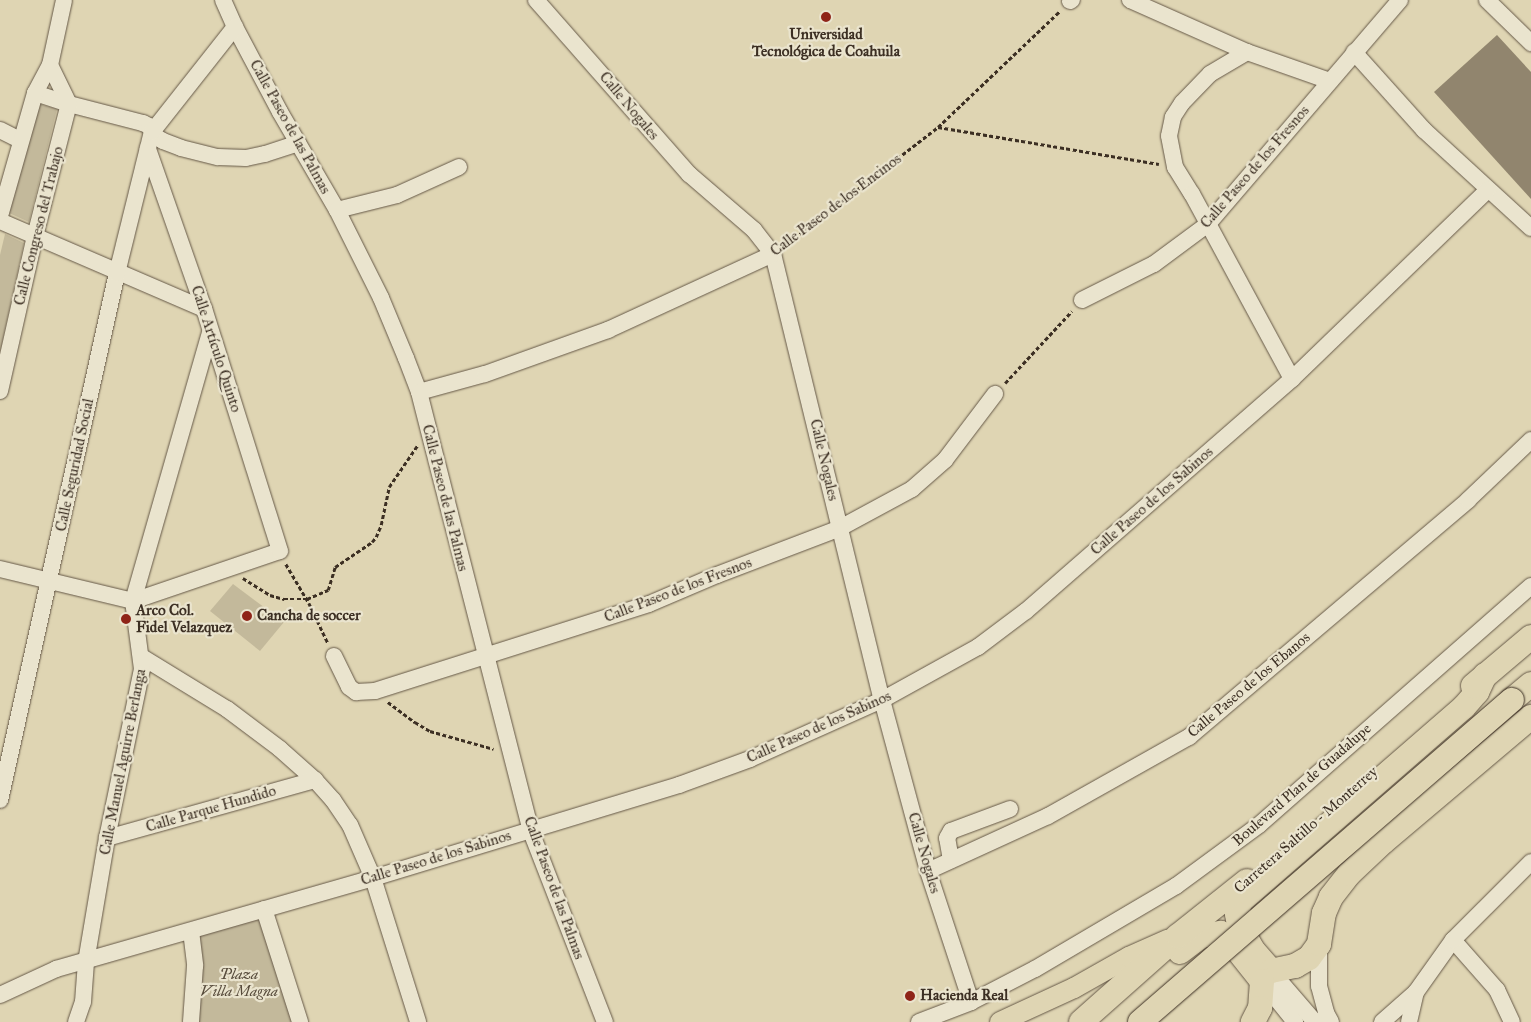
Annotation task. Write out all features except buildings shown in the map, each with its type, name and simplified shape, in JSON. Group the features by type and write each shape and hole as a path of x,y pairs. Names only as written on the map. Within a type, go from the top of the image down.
{"highway":[{"name":"Carretera Saltillo - Monterrey","path":"1081,1022 1178,936 1240,887 1531,637"},
{"path":"1253,1022 1260,1008 1267,976 1239,925 1237,914 1240,902 1464,707 1477,692 1485,676"},
{"path":"1140,1022 1531,684"},
{"path":"1267,976 1302,963 1319,944 1324,913 1331,897 1349,874 1383,842 1531,717"},
{"path":"1101,1022 1191,942 1210,933 1221,934 1227,937 1267,976"}],"main road":[{"path":"1000,1022 1074,988 1129,957 1178,936"}],"street":[{"path":"0,216 20,140 35,93 50,65 64,0"},
{"name":"Calle Paseo de las Palmas","path":"224,0 235,27 337,210 380,298 418,392 530,829 605,1022"},
{"name":"Calle Nogales","path":"536,0 689,174 754,230 773,254 882,700 928,871 971,1002"},
{"path":"1130,0 1247,52 1330,81"},
{"name":"Calle Paseo de los Fresnos","path":"1082,300 1154,264 1208,224 1400,0"},
{"path":"1487,0 1531,43"},
{"path":"152,132 235,27"},
{"path":"1247,52 1210,74 1182,103 1173,117 1169,136 1175,167 1292,379"},
{"path":"1354,52 1424,130 1531,228"},
{"path":"50,65 69,104"},
{"path":"35,93 143,123 149,126 152,132 164,141 181,148 232,158 265,154 298,143"},
{"name":"Calle Congreso del Trabajo","path":"0,391 35,236 69,104"},
{"path":"0,130 20,140"},
{"name":"Calle Seguridad Social","path":"0,800 50,582 117,273 152,132"},
{"name":"Calle Artículo Quinto","path":"148,148 204,309 280,551"},
{"path":"337,210 397,195 459,167"},
{"name":"Calle Paseo de los Sabinos","path":"0,995 56,969 86,962 373,878 678,785 750,759 882,700 978,647 1026,611 1292,379 1488,190"},
{"path":"0,221 204,309"},
{"name":"Calle Paseo de los Encinos","path":"418,392 493,371 608,330 773,254"},
{"name":"Calle Manuel Aguirre Berlanga","path":"76,1022 82,1002 86,962 107,838 139,687 142,657 133,601 210,332"},
{"name":"Calle Paseo de los Fresnos","path":"334,656 349,687 356,692 373,692 649,604 717,575 840,528 912,489 945,460 995,394"},
{"name":"Calle Paseo de los Ebanos","path":"928,871 1048,816 1189,737 1468,500 1531,440"},
{"path":"0,569 133,601 280,551"},
{"name":"Boulevard Plan de Guadalupe","path":"919,1022 971,1002 1035,969 1176,886 1259,826 1531,586"},
{"path":"142,657 227,709 280,749 315,780 333,800 350,826 373,878 418,1022"},
{"name":"Calle Parque Hundido","path":"107,838 315,780"},
{"path":"951,860 946,838 951,831 1010,809"},
{"path":"1382,1022 1416,992 1453,940 1531,862"},
{"path":"264,909 300,1022"},
{"path":"191,931 195,966 191,1022"},
{"path":"1453,940 1497,990 1512,1022"},
{"path":"1319,944 1319,986 1326,1013 1331,1022"},
{"path":"1267,976 1295,1022"},
{"path":"1267,976 1315,1022"},
{"path":"1409,1022 1416,992"}],"path":[{"name":"Calle Paseo de los Encinos","path":"773,254 938,127 1071,0"},
{"path":"938,127 1175,167"},
{"path":"995,394 1082,300"},
{"path":"230,568 270,595 284,599 306,599 328,590 335,567 372,542 376,536 381,525 389,487 410,459 426,422"},
{"path":"280,551 334,656"},
{"path":"373,692 414,722 430,730 491,749 509,747"}],"green space":[{"path":"39,104 57,109 29,222 9,213"},
{"path":"5,234 24,243 0,353 0,255"},
{"name":"Cancha de soccer","path":"233,584 284,622 260,651 210,611"},
{"name":"Plaza Villa Magna","path":"260,918 293,1022 198,1022 198,936"}],"place":[{"name":"Universidad Tecnológica de Coahuila","path":"826,17"},
{"name":"Cancha de soccer","path":"247,616"},
{"name":"Arco Col. Fidel Velazquez","path":"126,619"},
{"name":"Hacienda Real","path":"910,996"}]}
